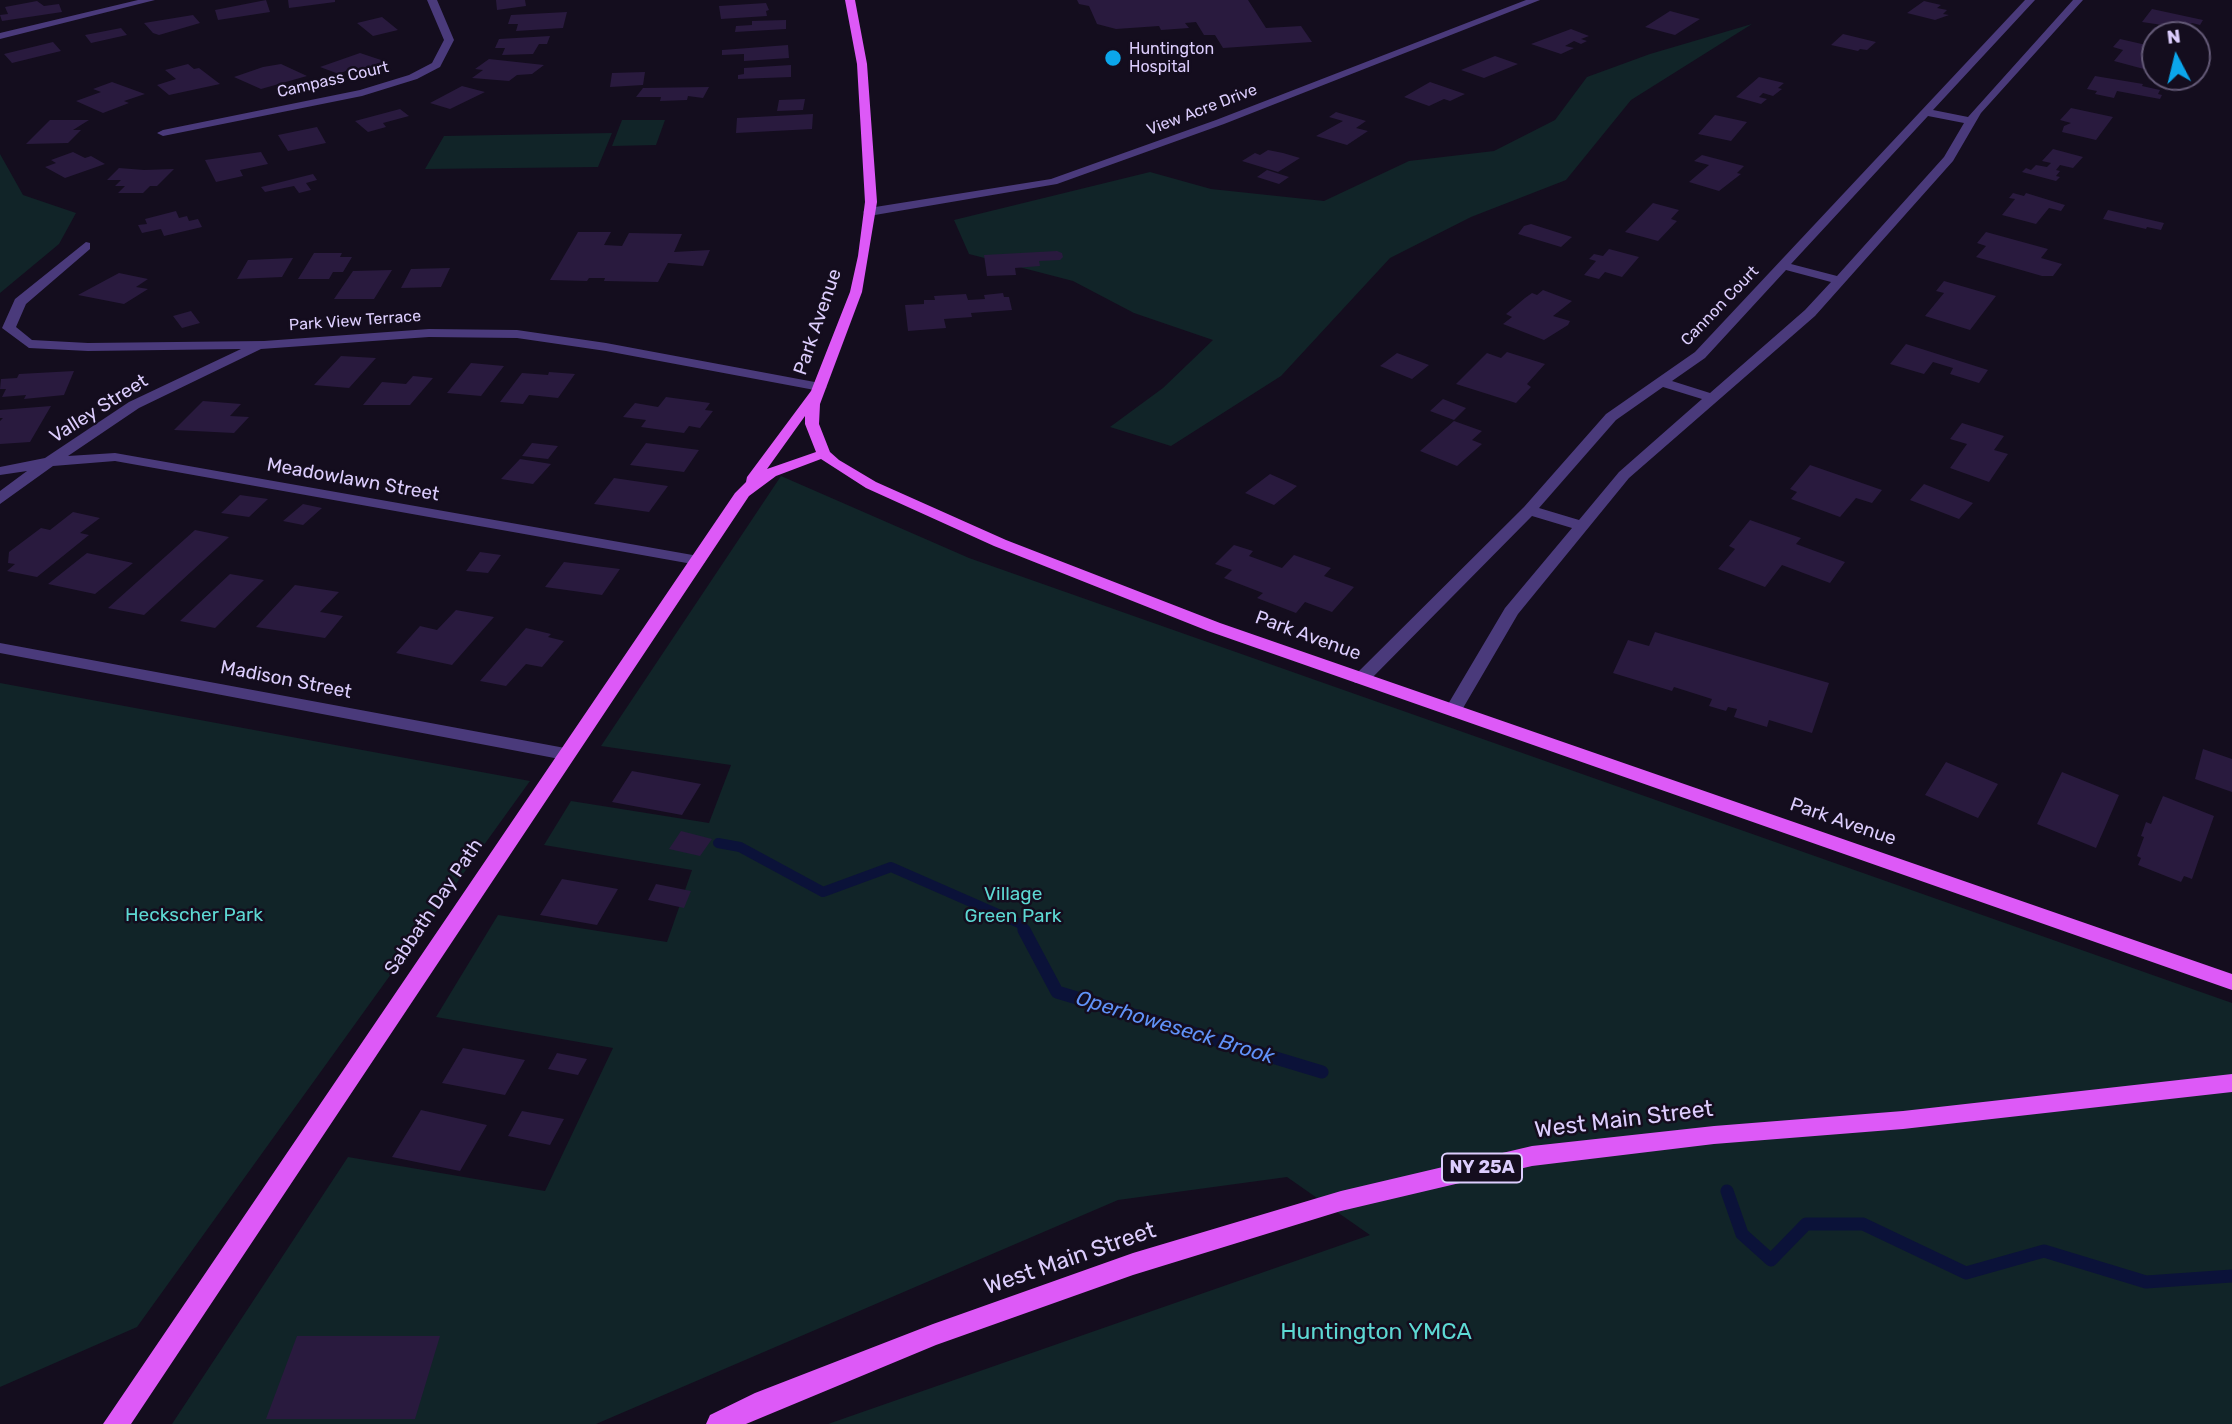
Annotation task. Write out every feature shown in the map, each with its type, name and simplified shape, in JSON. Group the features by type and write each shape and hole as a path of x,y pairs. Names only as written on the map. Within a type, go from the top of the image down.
{"main road":[{"name":"Park Avenue","path":"850,0 862,64 872,184 864,256 856,292 813,404 812,424 824,454 849,474 1000,543 1214,627 2232,982"},
{"path":"743,493 820,387"},
{"name":"Sabbath Day Path","path":"116,1424 743,493 754,482 776,470 824,454"},
{"name":"West Main Street","path":"719,1424 764,1402 933,1335 1133,1264 1340,1201 1532,1156 1714,1135 1903,1120 2232,1083"}],"street":[{"path":"0,36 150,0"},
{"name":"Campass Court","path":"163,133 362,93 413,77 436,65 449,40 444,25 432,7 432,0"},
{"name":"View Acre Drive","path":"869,212 1053,182 1220,122 1535,0"},
{"name":"Cannon Court","path":"1361,680 1529,510 1611,418 1700,355 2030,0"},
{"path":"1453,711 1511,612 1624,475 1810,313 1949,159 1971,121 2078,0"},
{"path":"1926,112 1971,121"},
{"name":"Park View Terrace","path":"86,246 20,302 9,328 29,344 264,345 429,333 517,334 606,347 820,387"},
{"path":"1783,266 1839,281"},
{"name":"Valley Street","path":"0,499 14,486 134,405 264,345"},
{"path":"1662,382 1712,398"},
{"name":"Meadowlawn Street","path":"0,471 50,462 115,457 698,560"},
{"path":"1529,510 1583,526"},
{"name":"Madison Street","path":"0,648 565,754"}],"green space":[{"path":"1752,24 1631,100 1566,180 1471,217 1390,258 1281,376 1171,446 1110,427 1163,388 1213,340 1134,313 1073,281 969,254 954,220 1150,172 1211,189 1324,201 1409,161 1494,151 1555,120 1587,77 1650,54"},
{"path":"622,120 665,120 656,145 612,146"},
{"path":"612,133 598,167 425,169 444,136"},
{"path":"0,154 23,195 76,213 59,244 0,293"},
{"name":"Village Green Park","path":"781,476 969,558 2232,1003 2232,1424 828,1424 1370,1235 1287,1177 1118,1200 596,1424 172,1424 348,1157 545,1191 613,1048 436,1017 498,915 667,942 692,870 544,845 571,801 709,823 731,765 601,746"},
{"name":"Heckscher Park","path":"0,683 530,781 137,1327 0,1387"}],"building":[{"path":"266,0 270,12 218,20 215,10"},
{"path":"288,0 335,0 335,2 289,8"},
{"path":"496,0 525,0 526,6 497,10"},
{"path":"1077,0 1248,0 1266,28 1301,26 1312,42 1223,48 1215,35 1204,35 1196,22 1185,23 1189,28 1161,30 1159,26 1116,29 1097,24 1089,6 1079,4"},
{"path":"37,1 44,6 59,4 62,12 2,21 0,15 8,14 5,7"},
{"path":"1924,1 1941,5 1937,8 1947,10 1943,14 1949,15 1935,20 1907,13"},
{"path":"766,3 769,10 766,11 767,16 721,19 719,6"},
{"path":"2152,9 2203,20 2202,21 2143,21"},
{"path":"1670,11 1700,19 1675,35 1645,27"},
{"path":"567,12 563,28 516,31 518,24 508,24 511,15"},
{"path":"193,15 200,23 159,35 153,33 144,23"},
{"path":"382,17 398,30 373,36 357,23"},
{"path":"786,20 786,29 735,32 736,26 752,25 752,21"},
{"path":"121,28 127,35 91,43 85,35"},
{"path":"1571,29 1589,36 1581,39 1587,41 1581,44 1574,41 1565,46 1574,48 1561,54 1531,44"},
{"path":"1843,34 1876,42 1867,50 1858,51 1831,45"},
{"path":"550,36 547,44 539,44 533,54 502,55 505,48 495,48 499,39"},
{"path":"2120,39 2141,44 2141,68 2114,61 2123,50 2113,47"},
{"path":"53,42 61,51 12,63 4,54"},
{"path":"788,45 789,58 744,61 744,54 722,55 722,50"},
{"path":"360,53 384,61 362,70 354,67 339,74 320,67"},
{"path":"1495,56 1518,64 1484,78 1461,70"},
{"path":"489,59 544,65 532,74 517,75 509,81 472,78 483,70 475,69"},
{"path":"188,64 194,69 199,68 220,84 169,95 157,85 176,79 165,70"},
{"path":"281,64 307,76 261,89 234,77 263,67"},
{"path":"791,65 791,77 738,79 738,75 744,74 744,68"},
{"path":"645,72 643,85 610,87 612,73"},
{"path":"2095,76 2141,84 2141,91 2160,91 2158,94 2162,95 2160,99 2117,91 2114,98 2095,94 2097,91 2087,89"},
{"path":"1759,77 1784,83 1778,88 1782,89 1773,96 1763,93 1759,97 1767,99 1761,104 1736,97"},
{"path":"112,82 145,94 124,101 129,103 103,113 76,101 101,92 93,89"},
{"path":"1430,82 1465,94 1429,106 1404,97"},
{"path":"462,86 485,92 450,109 430,103"},
{"path":"709,87 703,98 688,96 687,100 660,101 661,97 636,97 643,88"},
{"path":"805,99 803,110 777,111 779,100"},
{"path":"2071,108 2113,117 2096,140 2062,132 2064,126 2071,123 2060,120"},
{"path":"400,109 409,116 383,123 386,127 368,132 355,121"},
{"path":"1336,112 1366,121 1356,128 1368,131 1347,145 1316,136 1343,121 1329,117"},
{"path":"813,114 812,129 736,133 737,118"},
{"path":"1715,115 1747,122 1731,141 1698,134"},
{"path":"50,120 89,120 73,130 81,130 68,143 26,144"},
{"path":"317,127 326,143 288,151 278,135"},
{"path":"2053,149 2083,157 2073,168 2060,165 2056,176 2060,177 2056,181 2022,172 2026,168 2031,170 2036,165 2047,167 2051,163 2042,161"},
{"path":"1268,150 1300,158 1278,172 1242,161 1255,153 1260,155"},
{"path":"73,152 85,158 91,156 105,164 65,178 45,167 56,163 51,160"},
{"path":"261,152 268,164 240,170 243,176 216,182 205,160"},
{"path":"1702,155 1744,166 1737,173 1741,174 1719,191 1689,182 1709,165 1694,161"},
{"path":"119,168 174,169 157,186 150,186 143,193 118,193 125,186 115,186 121,180 107,180"},
{"path":"1267,170 1289,177 1279,184 1257,177"},
{"path":"313,174 317,180 306,183 311,190 299,193 294,186 265,192 261,187"},
{"path":"2013,193 2024,196 2026,193 2065,205 2061,211 2049,208 2036,224 2002,215 2015,199 2009,198"},
{"path":"1653,203 1679,210 1671,219 1677,221 1658,241 1625,232"},
{"path":"2108,210 2164,223 2161,230 2103,219"},
{"path":"176,211 179,218 187,216 189,221 198,219 202,227 164,236 161,229 142,233 138,225 147,224 145,219"},
{"path":"1531,224 1572,237 1561,247 1518,234 1524,226"},
{"path":"578,232 611,232 604,245 622,246 629,233 682,234 674,252 710,250 703,266 668,263 658,282 604,281 605,278 589,278 587,281 550,280"},
{"path":"1986,232 2048,249 2041,258 2062,264 2053,276 2042,276 1976,257 1986,246 1977,243"},
{"path":"1609,249 1639,257 1622,277 1605,272 1599,279 1584,275 1596,261 1589,259 1594,254 1603,256"},
{"path":"1057,251 1062,253 1060,260 1039,261 1040,266 1015,268 1016,275 987,276 984,255"},
{"path":"314,253 342,253 340,257 352,257 343,272 333,272 329,279 298,279"},
{"path":"293,258 282,277 237,279 248,260"},
{"path":"450,268 441,287 401,288 411,269"},
{"path":"392,270 374,299 334,299 353,271"},
{"path":"119,273 148,279 136,287 148,289 124,304 78,295"},
{"path":"1944,281 1996,296 1970,330 1925,316 1944,293 1936,291"},
{"path":"1543,290 1572,301 1553,316 1570,321 1568,325 1544,340 1503,324 1512,317 1506,314 1532,293 1537,295"},
{"path":"1003,293 1004,297 1009,297 1012,310 971,313 972,317 944,319 946,328 908,331 905,305 924,304 924,300 935,300 934,296 966,294 968,300 985,299 984,295"},
{"path":"191,311 200,323 182,328 173,316"},
{"path":"1906,344 1988,370 1979,383 1950,374 1953,368 1933,362 1924,374 1890,364"},
{"path":"1507,352 1545,364 1527,384 1531,387 1516,403 1456,384 1487,353 1501,358"},
{"path":"1397,353 1429,365 1412,379 1380,366"},
{"path":"341,356 376,358 349,388 314,385"},
{"path":"471,363 504,366 481,396 447,393"},
{"path":"74,371 64,395 24,399 26,395 2,397 6,389 0,389 1,379 17,378 19,374"},
{"path":"549,372 575,374 558,398 529,395 523,404 500,402 522,373 548,375"},
{"path":"413,376 433,378 410,405 363,405 382,382 406,384"},
{"path":"666,397 710,403 705,410 713,411 700,428 689,426 684,433 641,427 646,420 623,417 635,403 658,407"},
{"path":"1443,399 1466,408 1454,420 1430,411"},
{"path":"203,401 241,404 230,416 249,417 234,433 174,430"},
{"path":"51,406 30,442 0,444 0,421 3,418 0,418 0,410"},
{"path":"1454,421 1482,431 1472,440 1482,444 1457,466 1420,451"},
{"path":"1962,423 2004,436 1994,450 2008,454 1989,482 1950,468 1967,444 1950,439"},
{"path":"532,443 558,446 548,459 522,456"},
{"path":"646,443 699,450 684,472 630,465"},
{"path":"520,459 551,464 533,484 501,479"},
{"path":"1810,465 1882,490 1872,503 1856,498 1840,517 1791,499 1797,492 1790,489"},
{"path":"1270,474 1297,486 1274,505 1245,493"},
{"path":"614,478 668,486 649,512 594,504"},
{"path":"1924,484 1973,503 1959,519 1910,500"},
{"path":"240,495 268,499 249,517 221,513"},
{"path":"303,504 322,508 303,525 283,521"},
{"path":"73,512 100,518 80,533 89,535 37,577 7,571 15,564 8,563 9,552 41,528 50,530"},
{"path":"1750,520 1801,538 1796,544 1845,562 1830,583 1782,565 1765,587 1718,569 1735,549 1729,546"},
{"path":"195,530 229,537 144,615 108,608"},
{"path":"1234,545 1253,551 1249,556 1282,568 1294,555 1331,568 1324,576 1354,587 1332,612 1305,602 1296,613 1257,598 1263,593 1224,578 1232,570 1215,564"},
{"path":"480,552 501,555 488,573 466,571"},
{"path":"87,553 133,563 95,594 48,584"},
{"path":"564,562 620,569 602,595 545,587"},
{"path":"230,574 264,580 215,628 180,621"},
{"path":"295,585 339,592 320,612 343,616 325,638 256,627"},
{"path":"456,610 494,617 452,665 396,653 420,626 437,630"},
{"path":"526,628 551,634 548,637 564,641 542,667 526,664 506,686 480,681"},
{"path":"1655,632 1829,683 1812,733 1769,720 1767,727 1734,717 1737,709 1728,707 1726,711 1709,706 1712,699 1674,687 1672,691 1613,673 1628,640 1649,646"},
{"path":"2203,749 2232,759 2232,792 2195,779"},
{"path":"1946,762 1998,784 1978,818 1925,795"},
{"path":"632,771 701,784 682,815 612,802"},
{"path":"2062,772 2119,795 2096,848 2037,824"},
{"path":"2163,796 2214,816 2192,879 2184,876 2181,882 2138,865 2141,858 2137,856 2146,822 2151,824"},
{"path":"681,831 712,839 700,856 669,849"},
{"path":"562,879 618,889 597,925 540,915"},
{"path":"656,884 691,891 684,908 648,900"},
{"path":"463,1048 525,1060 505,1095 442,1083"},
{"path":"557,1053 587,1059 578,1075 548,1069"},
{"path":"421,1110 487,1125 460,1171 392,1157"},
{"path":"522,1111 564,1119 550,1145 508,1136"},
{"path":"297,1336 440,1336 415,1419 266,1419"}],"waterway":[{"name":"Operhoweseck Brook","path":"718,843 740,847 823,892 891,867 1021,924 1025,931"},
{"name":"Operhoweseck Brook","path":"1024,930 1057,992 1322,1072"},
{"name":"Operhoweseck Brook","path":"1727,1191 1742,1234 1771,1260 1806,1224 1863,1224 1966,1273 2044,1251 2146,1282 2232,1276"}],"place":[{"name":"Huntington Hospital","path":"1113,58"}],"park label":[{"name":"Huntington YMCA","path":"1376,1332"}]}
